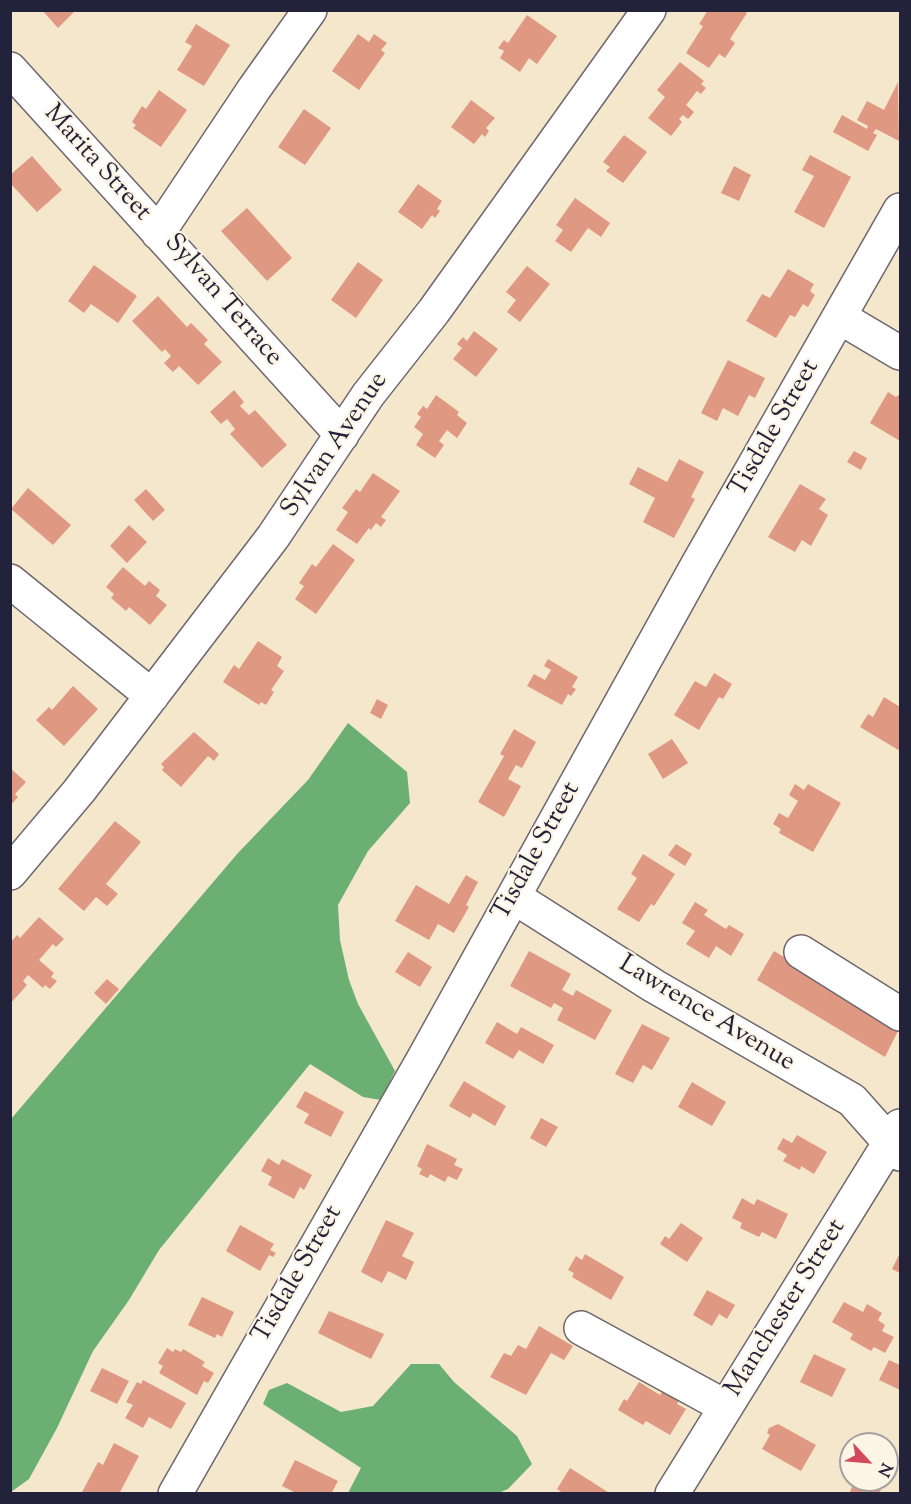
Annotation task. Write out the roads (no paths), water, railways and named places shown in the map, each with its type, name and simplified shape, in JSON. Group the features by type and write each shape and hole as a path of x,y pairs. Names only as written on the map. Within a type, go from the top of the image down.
{"street":[{"name":"Sylvan Terrace","path":"310,10 158,233 342,435"},
{"name":"Sylvan Avenue","path":"10,873 79,791 273,537 368,395 434,310 649,10"},
{"name":"Marita Street","path":"10,69 158,233"},
{"name":"Tisdale Street","path":"175,1494 514,897 698,564 841,318 900,210"},
{"path":"841,318 900,353"},
{"path":"10,581 152,696"},
{"name":"Lawrence Avenue","path":"514,897 654,986 852,1100 897,1141"},
{"path":"801,952 900,1014"},
{"name":"Manchester Street","path":"683,1490 726,1407 897,1141"},
{"path":"581,1328 726,1407"}]}
